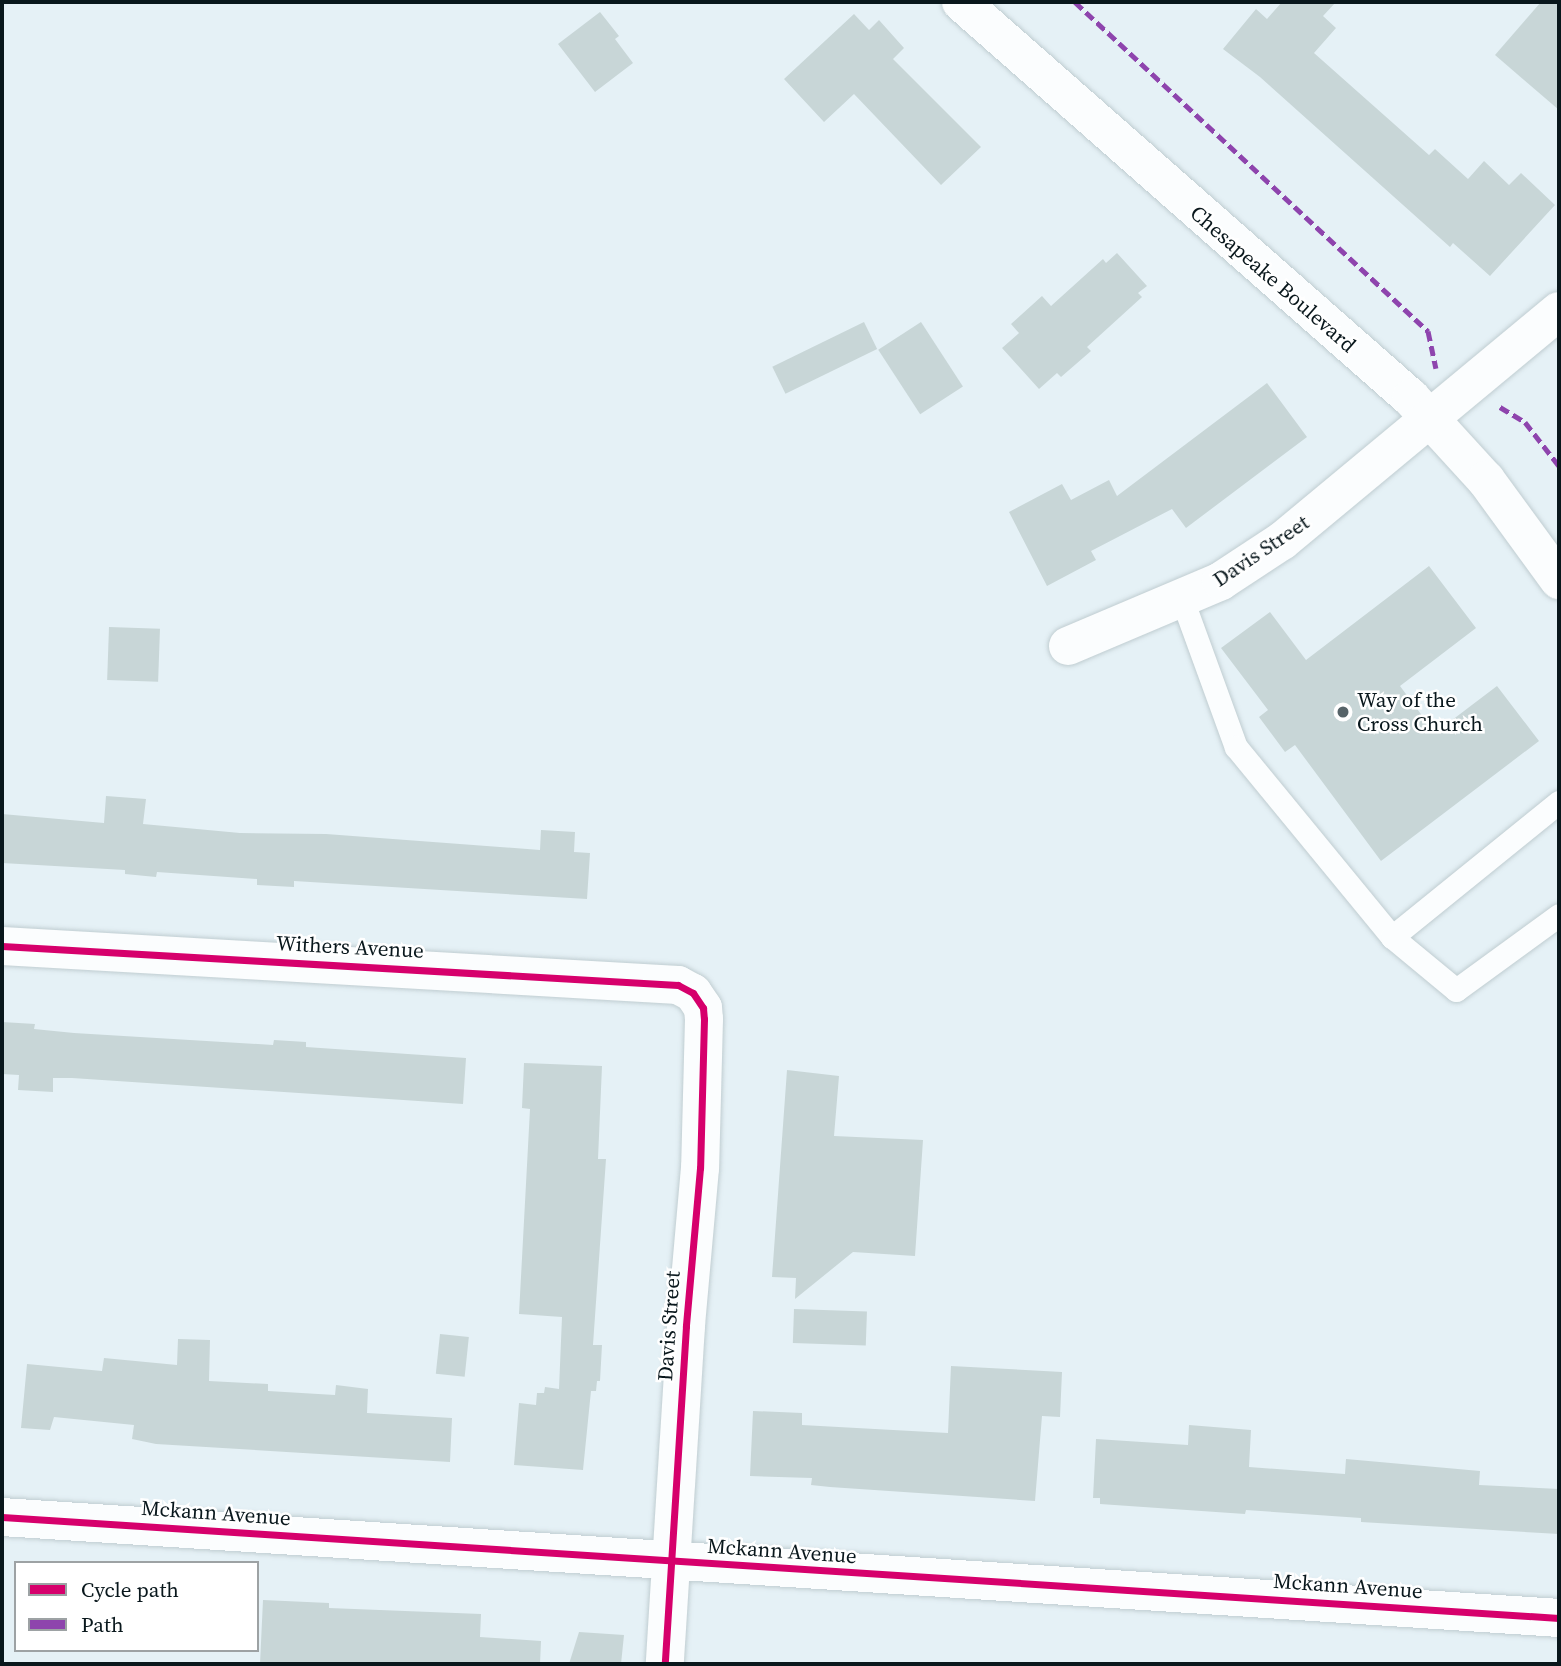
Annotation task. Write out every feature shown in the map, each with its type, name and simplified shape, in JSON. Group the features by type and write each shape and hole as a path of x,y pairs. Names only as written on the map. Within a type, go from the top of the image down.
{"street":[{"name":"Chesapeake Boulevard","path":"961,2 1431,418 1486,480 1559,580"},
{"name":"Davis Street","path":"1068,646 1221,581 1282,541 1558,316"},
{"name":"Withers Avenue","path":"2,946 678,985 693,993"},
{"name":"Davis Street","path":"665,1664 670,1561 700,1168 704,1019 703,1008 693,993"},
{"name":"Mckann Avenue","path":"2,1517 1559,1618"}],"lane":[{"path":"1182,599 1236,747 1392,937 1456,990 1559,915"},
{"path":"1392,937 1559,802"}],"building":[{"path":"1282,2 1336,2 1323,16 1336,28 1314,53 1429,155 1435,149 1468,179 1484,161 1509,185 1521,173 1555,205 1490,276 1453,243 1450,247 1260,77 1223,49 1256,9 1267,19"},
{"path":"1541,2 1559,2 1559,110 1495,55"},
{"path":"600,12 619,36 615,39 633,63 595,92 558,44"},
{"path":"854,14 869,30 879,20 904,48 893,59 981,147 941,185 854,94 824,122 784,79"},
{"path":"1117,253 1147,286 1138,293 1142,297 1087,347 1091,351 1061,377 1057,373 1039,389 1002,348 1019,333 1011,324 1042,296 1051,306 1103,259 1106,263"},
{"path":"864,322 877,349 785,394 772,367"},
{"path":"921,322 963,387 920,414 878,350"},
{"path":"1267,383 1307,437 1186,528 1172,509 1091,551 1096,560 1047,586 1009,512 1062,484 1071,500 1109,480 1117,496"},
{"name":"Way of the Cross Church","path":"1429,566 1476,628 1400,686 1435,733 1497,686 1539,741 1381,861 1295,745 1285,752 1259,717 1268,710 1221,648 1270,612 1306,660"},
{"path":"109,627 160,629 158,682 107,680"},
{"path":"106,796 146,799 143,824 240,833 326,834 540,850 541,830 575,832 574,852 590,853 587,899 294,881 294,887 257,885 257,879 157,872 156,877 125,874 125,870 2,863 2,814 104,823"},
{"path":"2,1022 35,1024 34,1029 74,1033 273,1045 274,1040 306,1042 306,1047 466,1058 463,1104 72,1078 53,1078 53,1092 18,1090 19,1075 2,1074"},
{"path":"524,1063 602,1066 598,1159 606,1159 593,1345 602,1345 600,1381 597,1381 596,1391 591,1391 583,1470 514,1465 519,1403 536,1405 537,1393 544,1393 545,1387 559,1389 562,1317 519,1314 530,1109 522,1108"},
{"path":"787,1070 839,1076 834,1136 923,1140 915,1256 853,1252 795,1299 796,1278 772,1277"},
{"path":"794,1309 867,1312 866,1346 793,1343"},
{"path":"440,1334 469,1337 465,1377 436,1374"},
{"path":"178,1339 210,1340 209,1381 268,1384 268,1391 335,1395 336,1385 368,1389 367,1413 452,1418 450,1462 156,1444 132,1439 134,1425 54,1417 50,1430 21,1428 27,1364 102,1371 104,1358 177,1365"},
{"path":"951,1366 1062,1372 1060,1417 1042,1416 1035,1501 830,1487 811,1485 812,1478 750,1476 753,1411 802,1413 802,1425 948,1433"},
{"path":"1189,1425 1251,1430 1249,1467 1345,1474 1346,1459 1480,1471 1479,1485 1559,1489 1559,1534 1361,1522 1361,1518 1246,1510 1245,1514 1100,1504 1100,1498 1093,1498 1096,1439 1188,1445"},
{"path":"263,1600 329,1603 329,1608 481,1614 480,1637 541,1641 540,1664 260,1664"},
{"path":"579,1632 624,1635 621,1664 569,1664"}],"marked path":[{"path":"1075,2 1428,331 1436,368"},
{"path":"1500,407 1525,422 1559,466"}],"cycle path":[{"path":"2,946 678,985 693,993 703,1008 704,1019 700,1168 686,1326 665,1664"},
{"path":"2,1517 1559,1618"}],"place":[{"name":"Way of the Cross Church","path":"1343,712"}]}
